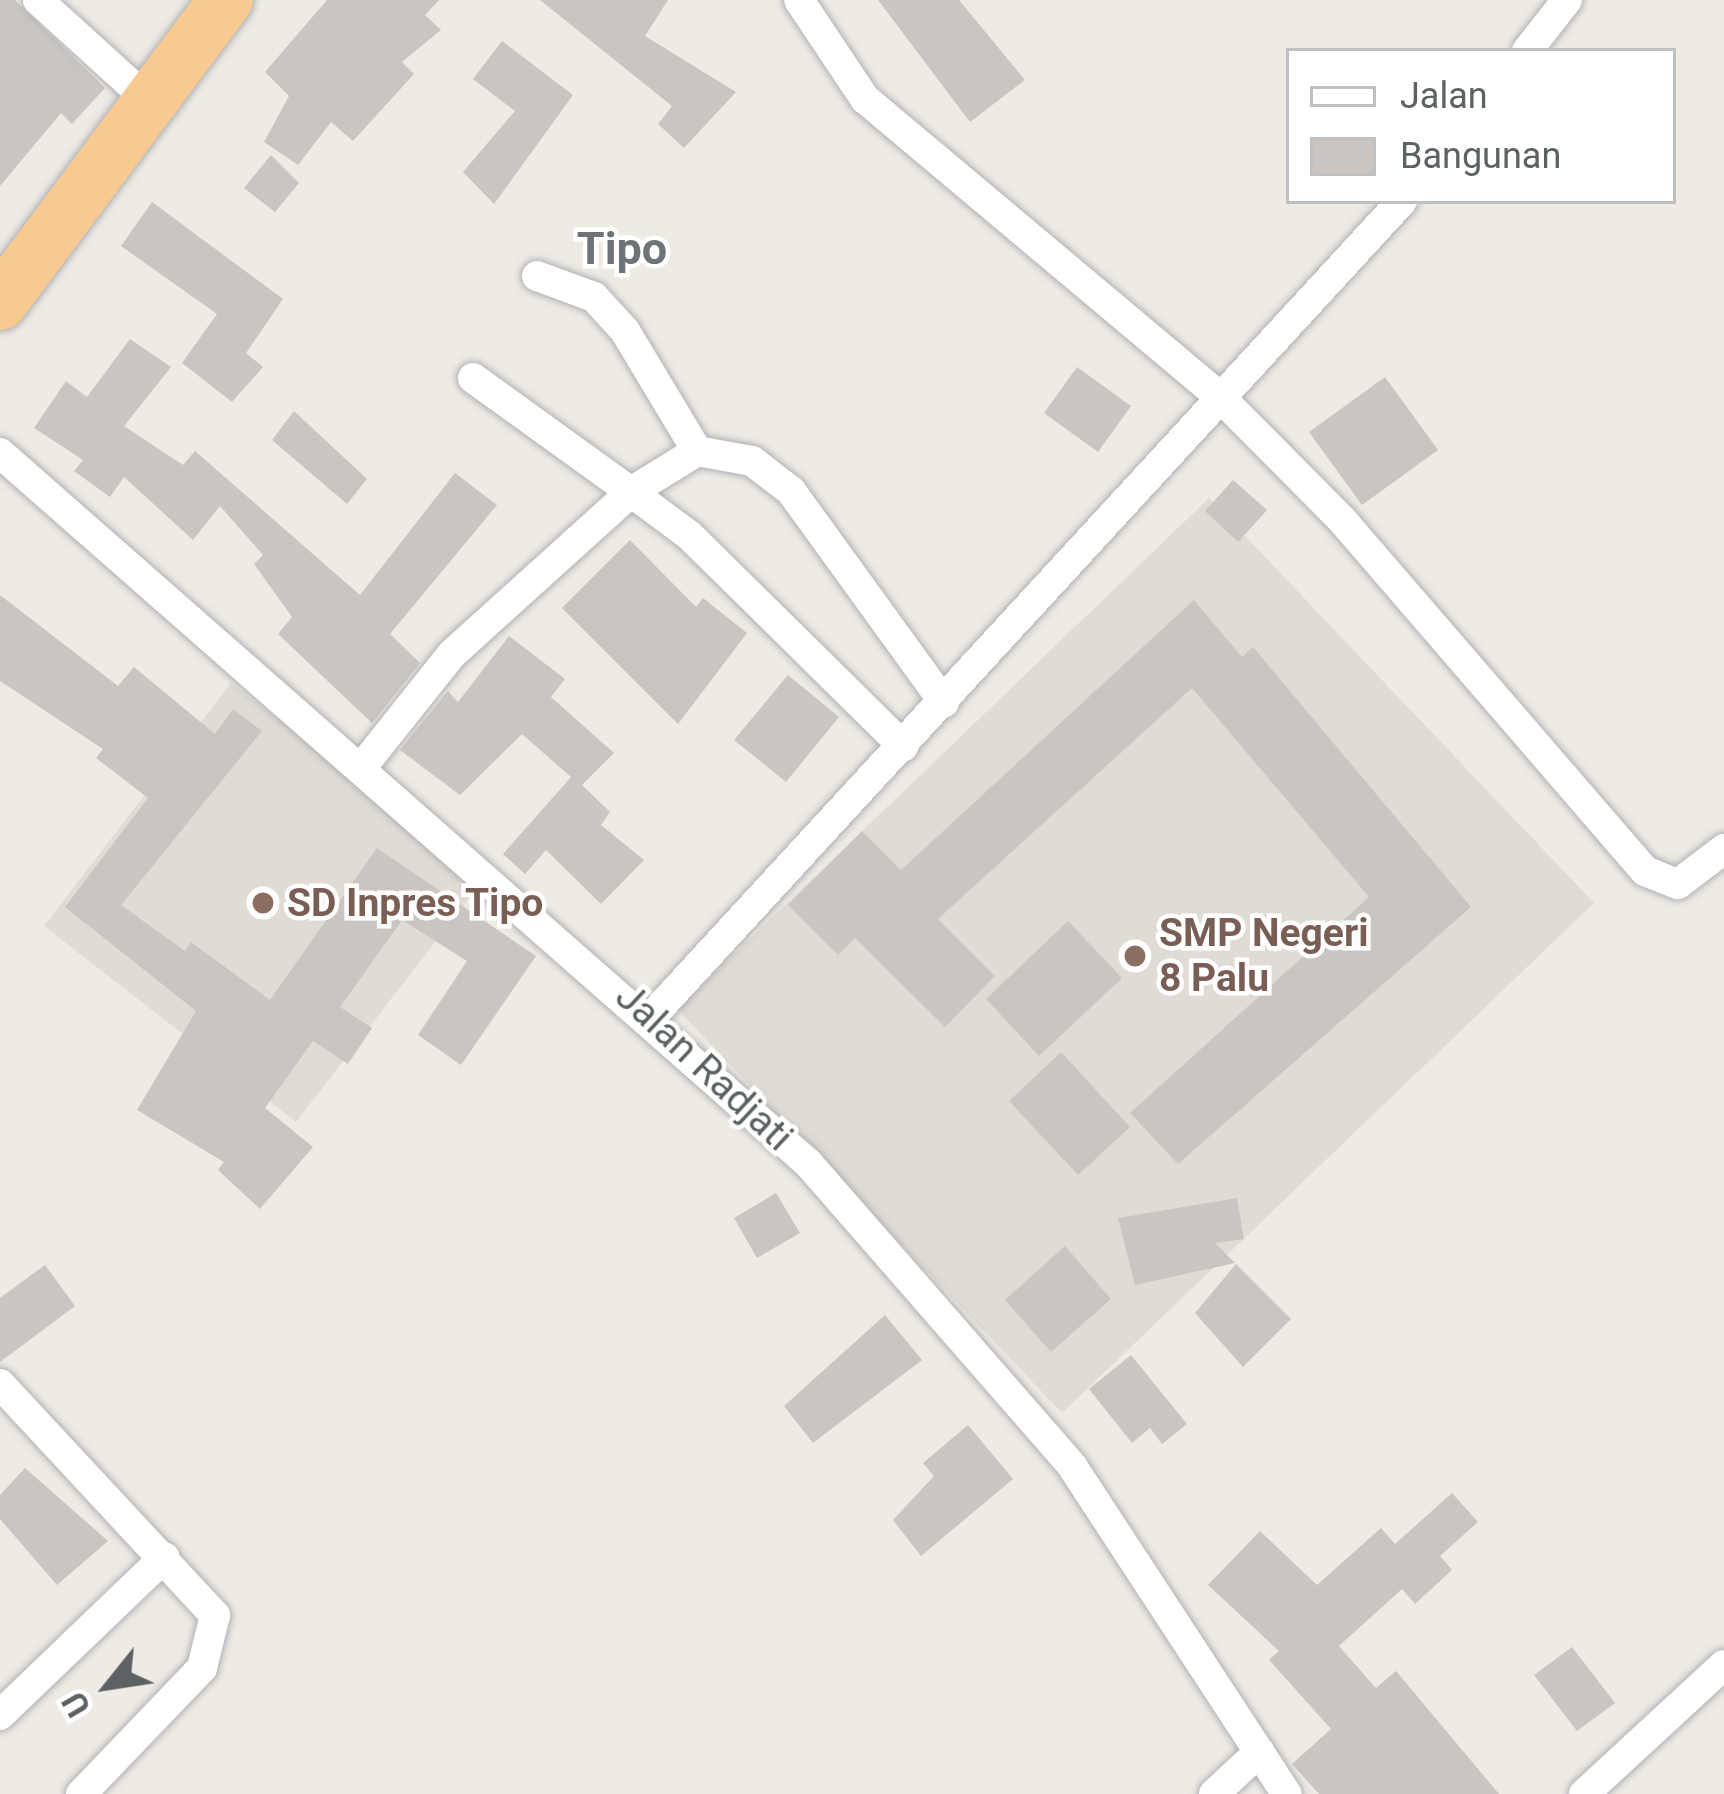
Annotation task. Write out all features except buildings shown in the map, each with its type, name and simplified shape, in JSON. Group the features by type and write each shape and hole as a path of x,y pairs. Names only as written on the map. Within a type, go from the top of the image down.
{"highway":[{"path":"0,303 226,0"}],"street":[{"path":"38,0 150,102"},
{"path":"800,0 865,99 1220,398 1342,520 1645,871 1678,884 1724,849"},
{"path":"1529,48 1567,0"},
{"path":"652,1016 1399,204"},
{"path":"537,276 609,314 665,385 697,451"},
{"path":"473,378 689,535 903,746"},
{"path":"362,767 452,654 632,492 697,451 752,461 791,491 944,702"},
{"name":"Jalan Radjati","path":"0,453 652,1016 808,1163 1072,1466 1287,1794"},
{"path":"0,1384 207,1599 214,1648 81,1794"},
{"path":"0,1715 165,1557"},
{"path":"1584,1794 1724,1665"},
{"path":"1214,1794 1259,1751"}],"shaded area":[{"name":"SMP Negeri 8 Palu","path":"1209,498 1594,903 1062,1413 677,1009"},
{"name":"SD Inpres Tipo","path":"231,683 483,880 296,1122 44,926"}],"place":[{"name":"SD Inpres Tipo","path":"263,903"},
{"name":"SMP Negeri 8 Palu","path":"1135,956"}],"district":[{"name":"Tipo","path":"622,249"}]}
